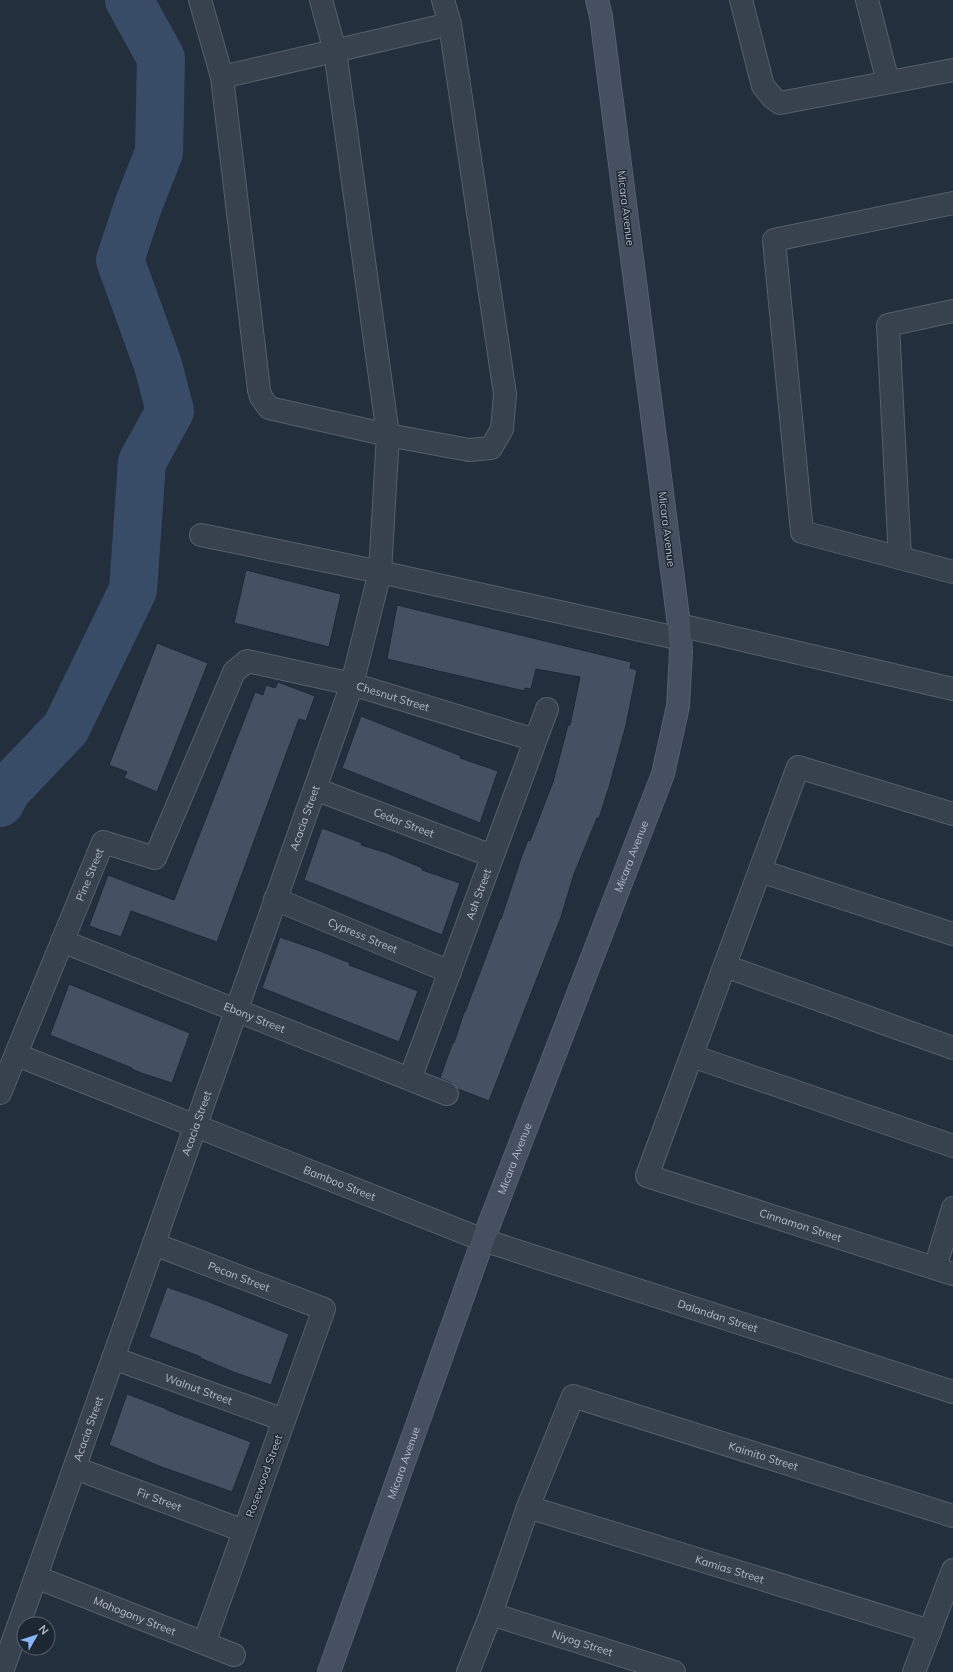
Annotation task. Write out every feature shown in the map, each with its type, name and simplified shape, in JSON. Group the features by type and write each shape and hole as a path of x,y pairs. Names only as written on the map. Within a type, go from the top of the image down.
{"street":[{"path":"200,0 222,77 261,397 269,408 388,435 469,450 491,448 502,429 505,394 450,24 443,0"},
{"name":"Acacia Street","path":"2,1672 352,684 380,572 388,435 334,51 321,0"},
{"name":"Micara Avenue","path":"329,1672 483,1240 663,774 678,706 681,652 680,632 601,16 597,0"},
{"path":"741,0 763,86 773,98 780,103 953,70"},
{"path":"867,0 888,82"},
{"path":"222,77 450,24"},
{"path":"953,203 774,240 802,532 953,572"},
{"path":"900,558 888,325 953,311"},
{"path":"201,535 953,689"},
{"name":"Chesnut Street","path":"248,661 352,684 535,740"},
{"name":"Pine Street","path":"0,1093 17,1055 103,842 155,858 234,672 248,661"},
{"name":"Ash Street","path":"410,1079 547,709"},
{"path":"953,814 798,767 692,1056 953,1146"},
{"name":"Cedar Street","path":"315,789 492,856"},
{"path":"760,871 953,934"},
{"name":"Cypress Street","path":"276,899 450,972"},
{"name":"Ebony Street","path":"62,941 447,1094"},
{"path":"725,966 953,1048"},
{"name":"Bamboo Street","path":"17,1055 483,1240"},
{"name":"Cinnamon Street","path":"692,1056 647,1176 944,1271"},
{"path":"944,1271 953,1208"},
{"name":"Dalandan Street","path":"483,1240 953,1392"},
{"name":"Pecan Street","path":"154,1244 324,1309"},
{"name":"Rosewood Street","path":"204,1643 324,1309"},
{"name":"Walnut Street","path":"114,1358 284,1420"},
{"name":"Kaimito Street","path":"528,1507 573,1396 953,1516"},
{"name":"Fir Street","path":"75,1468 244,1531"},
{"path":"468,1672 491,1614 528,1507"},
{"name":"Kamias Street","path":"528,1507 930,1631"},
{"path":"914,1672 953,1570"},
{"name":"Mahogany Street","path":"36,1577 234,1655"},
{"name":"Niyog Street","path":"491,1614 674,1672"}],"building":[{"path":"246,570 341,594 329,647 234,623"},
{"path":"397,605 631,662 630,668 637,670 626,725 599,818 597,818 574,874 561,917 489,1101 458,1089 452,1083 440,1078 464,1012 501,919 521,858 528,840 530,841 553,782 568,725 570,725 580,677 536,669 531,689 525,688 524,691 387,659"},
{"path":"157,643 208,663 157,792 124,778 127,772 109,765"},
{"path":"278,682 315,696 306,721 299,719 217,942 131,911 121,937 89,926 108,875 174,900 255,692 263,695 266,685 275,688"},
{"path":"361,716 461,756 460,758 498,771 480,823 342,768"},
{"path":"322,828 362,843 361,845 387,853 422,868 422,870 460,883 442,935 304,880"},
{"path":"280,937 320,951 350,963 349,965 418,991 399,1042 262,988"},
{"path":"69,984 190,1033 172,1083 141,1073 50,1035"},
{"path":"167,1287 207,1301 289,1334 271,1385 236,1373 200,1358 201,1357 149,1337"},
{"path":"127,1394 251,1442 232,1492 159,1466 109,1445"}],"waterway":[{"path":"0,803 7,790 66,728 133,590 142,462 170,411 158,365 120,260 138,206 159,152 161,58 129,0"}]}
